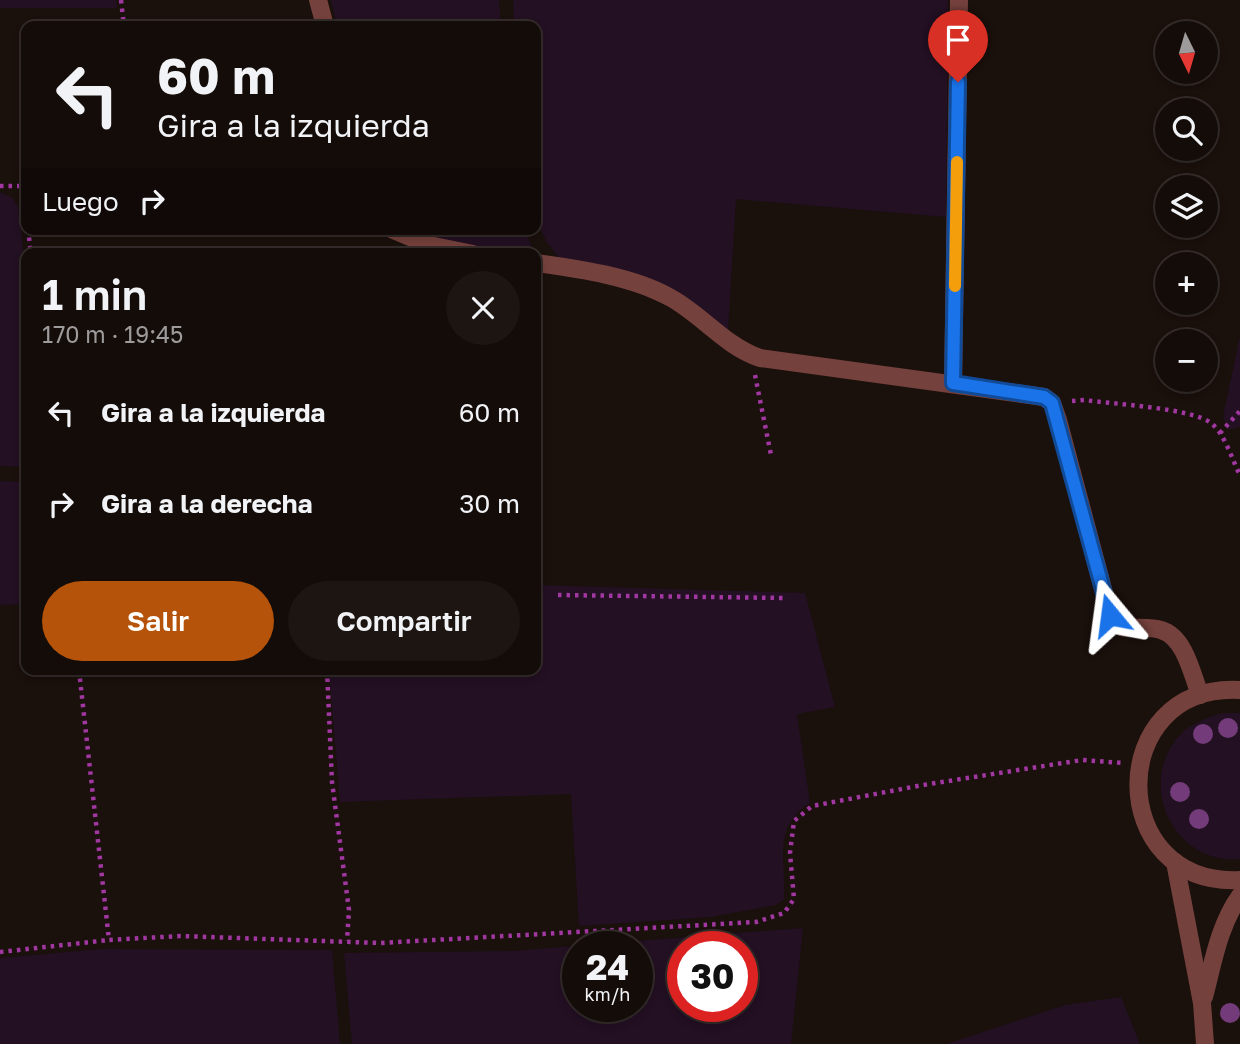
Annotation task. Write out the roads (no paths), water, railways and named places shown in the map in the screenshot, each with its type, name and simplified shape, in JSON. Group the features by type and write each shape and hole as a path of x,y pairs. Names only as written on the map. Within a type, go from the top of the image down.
{"street":[{"path":"318,0 324,21"},
{"path":"953,383 959,0"},
{"path":"405,235 444,248"},
{"path":"541,264 601,275 670,298 732,343 760,358 1044,397 1052,403 1110,615 1122,627 1159,629 1172,635 1182,651 1200,695"},
{"path":"1240,690 1200,695 1178,706 1160,722 1146,742 1139,765 1136,792 1142,819 1156,843 1175,862 1199,875 1225,881 1240,880"},
{"path":"1175,862 1202,1003 1205,1044"},
{"path":"1202,1003 1220,936 1240,896"}]}
